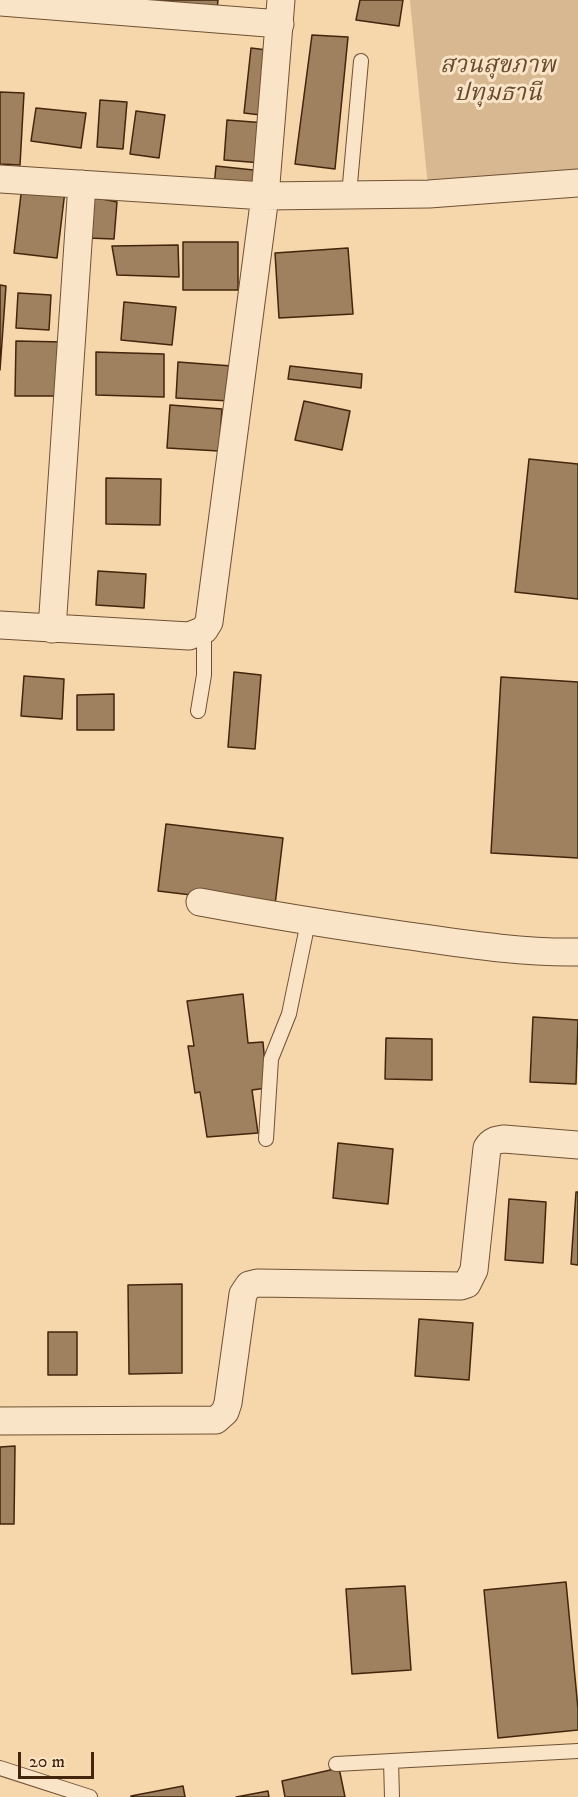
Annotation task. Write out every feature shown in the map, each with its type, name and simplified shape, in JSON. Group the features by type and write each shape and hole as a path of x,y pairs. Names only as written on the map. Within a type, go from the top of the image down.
{"street":[{"path":"0,2 280,12 264,196 209,622 204,630 189,636 0,625"},
{"path":"0,179 264,196 429,194 578,183"},
{"path":"52,629 82,184"},
{"path":"200,902 308,922 465,945 578,952"},
{"path":"0,1421 216,1420 225,1412 228,1403 243,1294 249,1285 257,1282 461,1286 467,1284 474,1270 489,1144 504,1139 578,1145"}],"lane":[{"path":"349,195 361,61"},
{"path":"198,711 204,675 204,630"},
{"path":"266,1139 271,1059 289,1014 308,922"},
{"path":"336,1764 578,1751"},
{"path":"391,1761 392,1797"},
{"path":"0,1768 90,1797"}],"green space":[{"name":"สวนสุขภาพ ปทุมธานี","path":"410,0 578,0 578,177 428,187"}],"building":[{"path":"153,0 218,0 217,10 153,3"},
{"path":"360,0 403,0 399,26 356,20"},
{"path":"312,35 348,37 335,169 295,164"},
{"path":"251,48 275,51 269,116 244,113"},
{"path":"0,92 24,93 20,165 0,164"},
{"path":"100,100 127,102 123,149 97,147"},
{"path":"36,108 86,113 81,148 31,141"},
{"path":"136,111 165,115 159,158 130,154"},
{"path":"227,120 266,123 262,163 224,160"},
{"path":"216,166 263,171 261,192 214,187"},
{"path":"22,186 65,191 57,258 14,253"},
{"path":"93,197 117,202 114,239 87,238"},
{"path":"183,242 238,242 238,290 183,290"},
{"path":"178,245 179,277 117,275 112,246"},
{"path":"348,248 353,314 279,318 275,253"},
{"path":"0,285 6,286 0,370"},
{"path":"18,293 51,295 49,330 16,328"},
{"path":"124,302 176,307 172,345 121,340"},
{"path":"16,341 63,342 63,396 15,396"},
{"path":"96,352 164,354 164,397 96,395"},
{"path":"178,362 232,366 230,401 176,398"},
{"path":"290,366 362,374 361,388 288,379"},
{"path":"304,401 350,411 342,450 295,440"},
{"path":"170,405 222,409 219,451 167,448"},
{"path":"529,459 578,464 578,599 515,592"},
{"path":"106,478 161,479 160,525 106,524"},
{"path":"98,571 146,574 144,608 96,605"},
{"path":"234,672 261,675 255,749 228,747"},
{"path":"24,676 64,679 62,719 21,716"},
{"path":"501,677 578,682 578,858 491,853"},
{"path":"114,694 114,730 77,730 77,695"},
{"path":"166,824 283,838 275,905 158,891"},
{"path":"243,994 248,1043 263,1042 267,1088 252,1090 258,1133 207,1137 200,1092 195,1093 188,1046 194,1046 187,1001"},
{"path":"533,1017 578,1020 576,1084 530,1082"},
{"path":"386,1038 432,1039 432,1080 385,1079"},
{"path":"338,1143 393,1149 388,1204 333,1198"},
{"path":"576,1192 578,1192 578,1265 571,1264"},
{"path":"509,1199 546,1202 543,1263 505,1260"},
{"path":"182,1284 182,1373 129,1374 128,1285"},
{"path":"419,1319 473,1323 469,1380 415,1376"},
{"path":"48,1332 77,1332 77,1375 48,1375"},
{"path":"15,1446 14,1524 0,1524 0,1447"},
{"path":"566,1582 578,1730 498,1738 484,1590"},
{"path":"405,1586 411,1670 352,1674 346,1589"},
{"path":"339,1768 345,1797 285,1797 282,1781"},
{"path":"183,1786 185,1797 131,1797 131,1796"},
{"path":"268,1791 269,1797 236,1797"}]}
